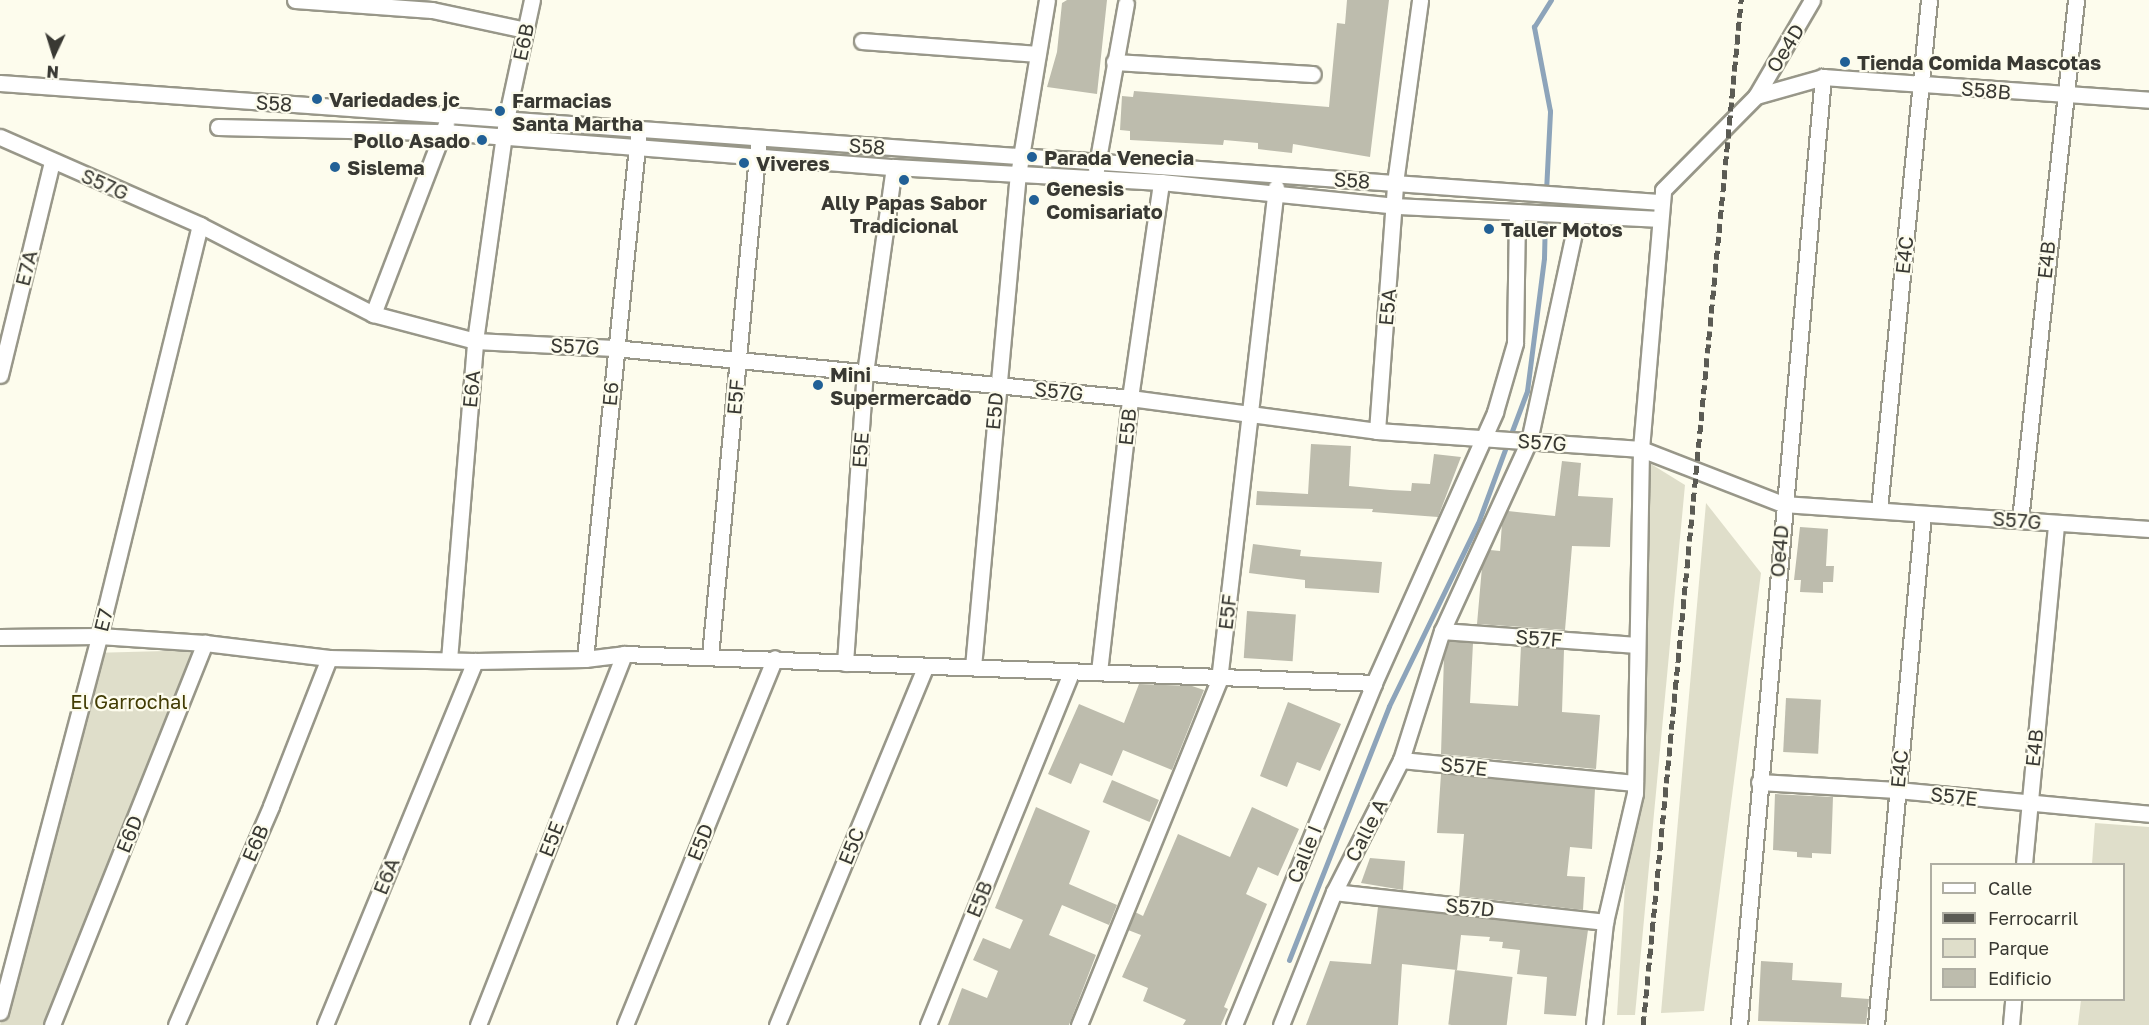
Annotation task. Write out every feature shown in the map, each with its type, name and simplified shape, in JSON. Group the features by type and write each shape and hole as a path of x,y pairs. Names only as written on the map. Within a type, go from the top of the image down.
{"street":[{"path":"295,0 432,10 525,30"},
{"name":"E6B","path":"506,120 532,0"},
{"name":"E5D","path":"974,667 996,385 1018,176 1023,157 1047,0"},
{"name":"E5A","path":"1377,431 1396,206 1395,183 1420,0"},
{"name":"Oe4D","path":"1594,1025 1605,922 1635,783 1641,449 1663,190 1756,96 1812,0"},
{"name":"E4C","path":"1879,510 1929,0"},
{"name":"E4B","path":"2020,520 2062,96 2076,0"},
{"path":"1095,179 1126,4"},
{"path":"862,41 1038,54"},
{"path":"1114,62 1313,74"},
{"path":"1756,96 1823,77"},
{"name":"Oe4D","path":"1739,1025 1783,504 1823,77"},
{"name":"S58B","path":"1823,77 2062,96 2149,100"},
{"name":"S58","path":"0,83 1662,202"},
{"path":"373,314 445,132 448,116"},
{"name":"E6A","path":"449,660 475,341 506,137 506,120"},
{"name":"S58","path":"218,127 445,132 1018,176 1161,182 1276,197 1396,206 1659,219"},
{"name":"E6","path":"585,659 614,348 638,129"},
{"name":"S57G","path":"0,137 200,225 373,314 475,341 614,348 1130,398 1252,417 1377,431 1641,449 1783,504 2149,529"},
{"name":"E5F","path":"711,656 759,138"},
{"name":"E7A","path":"0,375 52,160"},
{"name":"E5E","path":"844,663 865,373 894,167"},
{"name":"E5F","path":"1079,1025 1219,680 1252,417 1276,197 1276,175"},
{"name":"E5B","path":"1099,672 1130,398 1161,182"},
{"name":"Calle I","path":"1234,1025 1374,683 1486,438 1515,343 1518,212"},
{"name":"Calle A","path":"1281,1025 1334,892 1401,760 1442,631 1529,441 1578,215"},
{"name":"E7","path":"0,1012 99,636 200,225"},
{"name":"E4C","path":"1876,1025 1923,514"},
{"name":"E4B","path":"2024,863 2056,524"},
{"name":"S57F","path":"1442,631 1636,645"},
{"path":"0,637 99,636 205,643 329,658 475,661 585,659 624,654 711,656 925,667 974,667 1071,673 1099,672 1219,680 1374,683"},
{"name":"E6D","path":"52,1025 205,643"},
{"name":"E5E","path":"478,1025 624,654"},
{"name":"E6B","path":"176,1025 271,807 329,658"},
{"name":"E5D","path":"625,1025 775,658"},
{"name":"E6A","path":"325,1025 475,661"},
{"name":"E5C","path":"777,1025 925,667"},
{"name":"E5B","path":"928,1025 1071,673"},
{"name":"S57E","path":"1401,760 1635,783"},
{"name":"S57E","path":"1759,782 1897,790 2149,814"},
{"name":"S57D","path":"1334,892 1605,922"},
{"path":"2011,1025 2013,1001"}],"green space":[{"path":"1651,464 1685,485 1635,1015 1617,1015"},
{"path":"1706,503 1761,573 1704,1011 1661,1013"},
{"name":"El Garrochal","path":"202,650 52,1025 0,1025 91,653"},
{"path":"2095,823 2149,827 2149,1025 2078,1025 2081,1001 2125,1001 2125,863 2092,863"}],"building":[{"path":"1067,0 1107,0 1097,94 1047,87 1057,52 1062,3"},
{"path":"1347,0 1389,0 1370,157 1293,144 1292,153 1258,149 1258,143 1224,140 1223,145 1130,140 1130,131 1120,130 1122,96 1133,97 1134,91 1329,107 1337,23 1345,24"},
{"path":"1311,444 1351,446 1349,486 1390,490 1411,491 1412,483 1430,484 1434,454 1461,457 1438,517 1372,512 1373,509 1256,505 1257,491 1308,494"},
{"path":"1562,461 1581,463 1578,496 1613,498 1610,547 1572,546 1565,630 1477,624 1482,567 1490,550 1500,551 1502,523 1508,511 1555,516"},
{"path":"1800,527 1828,529 1826,566 1834,566 1833,582 1823,582 1823,593 1800,592 1801,580 1794,580"},
{"path":"1253,544 1301,550 1300,556 1382,562 1379,593 1305,588 1305,580 1249,573"},
{"path":"1247,611 1296,614 1293,661 1244,658"},
{"path":"1449,641 1473,643 1470,703 1518,706 1521,646 1564,650 1562,712 1600,715 1596,769 1441,754 1444,656"},
{"path":"1139,684 1192,686 1204,690 1172,770 1123,750 1112,776 1080,763 1071,784 1048,774 1079,704 1124,723"},
{"path":"1786,698 1821,700 1818,754 1783,752"},
{"path":"1288,702 1341,724 1320,771 1297,762 1287,787 1260,776"},
{"path":"1441,774 1595,789 1592,849 1570,847 1567,876 1585,877 1583,910 1459,896 1464,834 1437,833"},
{"path":"1112,780 1159,800 1150,822 1103,802"},
{"path":"1775,794 1833,797 1831,854 1812,853 1812,858 1797,857 1797,852 1773,850"},
{"path":"1036,807 1090,831 1069,884 1117,905 1109,925 1062,905 1049,935 1096,955 1069,1025 948,1025 962,988 987,998 998,971 973,960 983,938 1010,949 1023,920 995,908"},
{"path":"1252,807 1299,829 1278,876 1258,867 1246,894 1267,904 1224,1007 1228,1009 1221,1025 1183,1025 1186,1020 1143,1001 1148,988 1122,977 1141,935 1128,930 1135,912 1143,916 1178,834 1230,857"},
{"path":"1370,858 1405,861 1403,890 1361,883"},
{"path":"1378,907 1588,930 1576,1016 1544,1014 1547,977 1517,974 1520,950 1502,948 1503,942 1489,941 1490,937 1461,935 1457,970 1402,964 1398,1025 1306,1025 1330,961 1371,964"},
{"path":"1761,961 1793,963 1792,980 1842,983 1841,997 1869,999 1866,1024 1758,1021"},
{"path":"1455,970 1513,977 1507,1025 1448,1025"}],"waterway":[{"path":"1546,191 1550,111 1534,27 1551,0"},
{"path":"1512,431 1527,391 1544,258 1545,217"},
{"path":"1289,960 1389,706 1478,523 1506,447"}],"railway":[{"path":"1643,1025 1741,0"}],"place":[{"name":"Tienda Comida Mascotas","path":"1845,62"},
{"name":"Variedades jc","path":"317,99"},
{"name":"Farmacias Santa Martha","path":"500,111"},
{"name":"Pollo Asado","path":"482,140"},
{"name":"Parada Venecia","path":"1032,157"},
{"name":"Viveres","path":"744,163"},
{"name":"Sislema","path":"335,167"},
{"name":"Ally Papas Sabor Tradicional","path":"904,180"},
{"name":"Genesis Comisariato","path":"1034,200"},
{"name":"Taller Motos","path":"1489,229"},
{"name":"Mini Supermercado","path":"818,385"}]}
